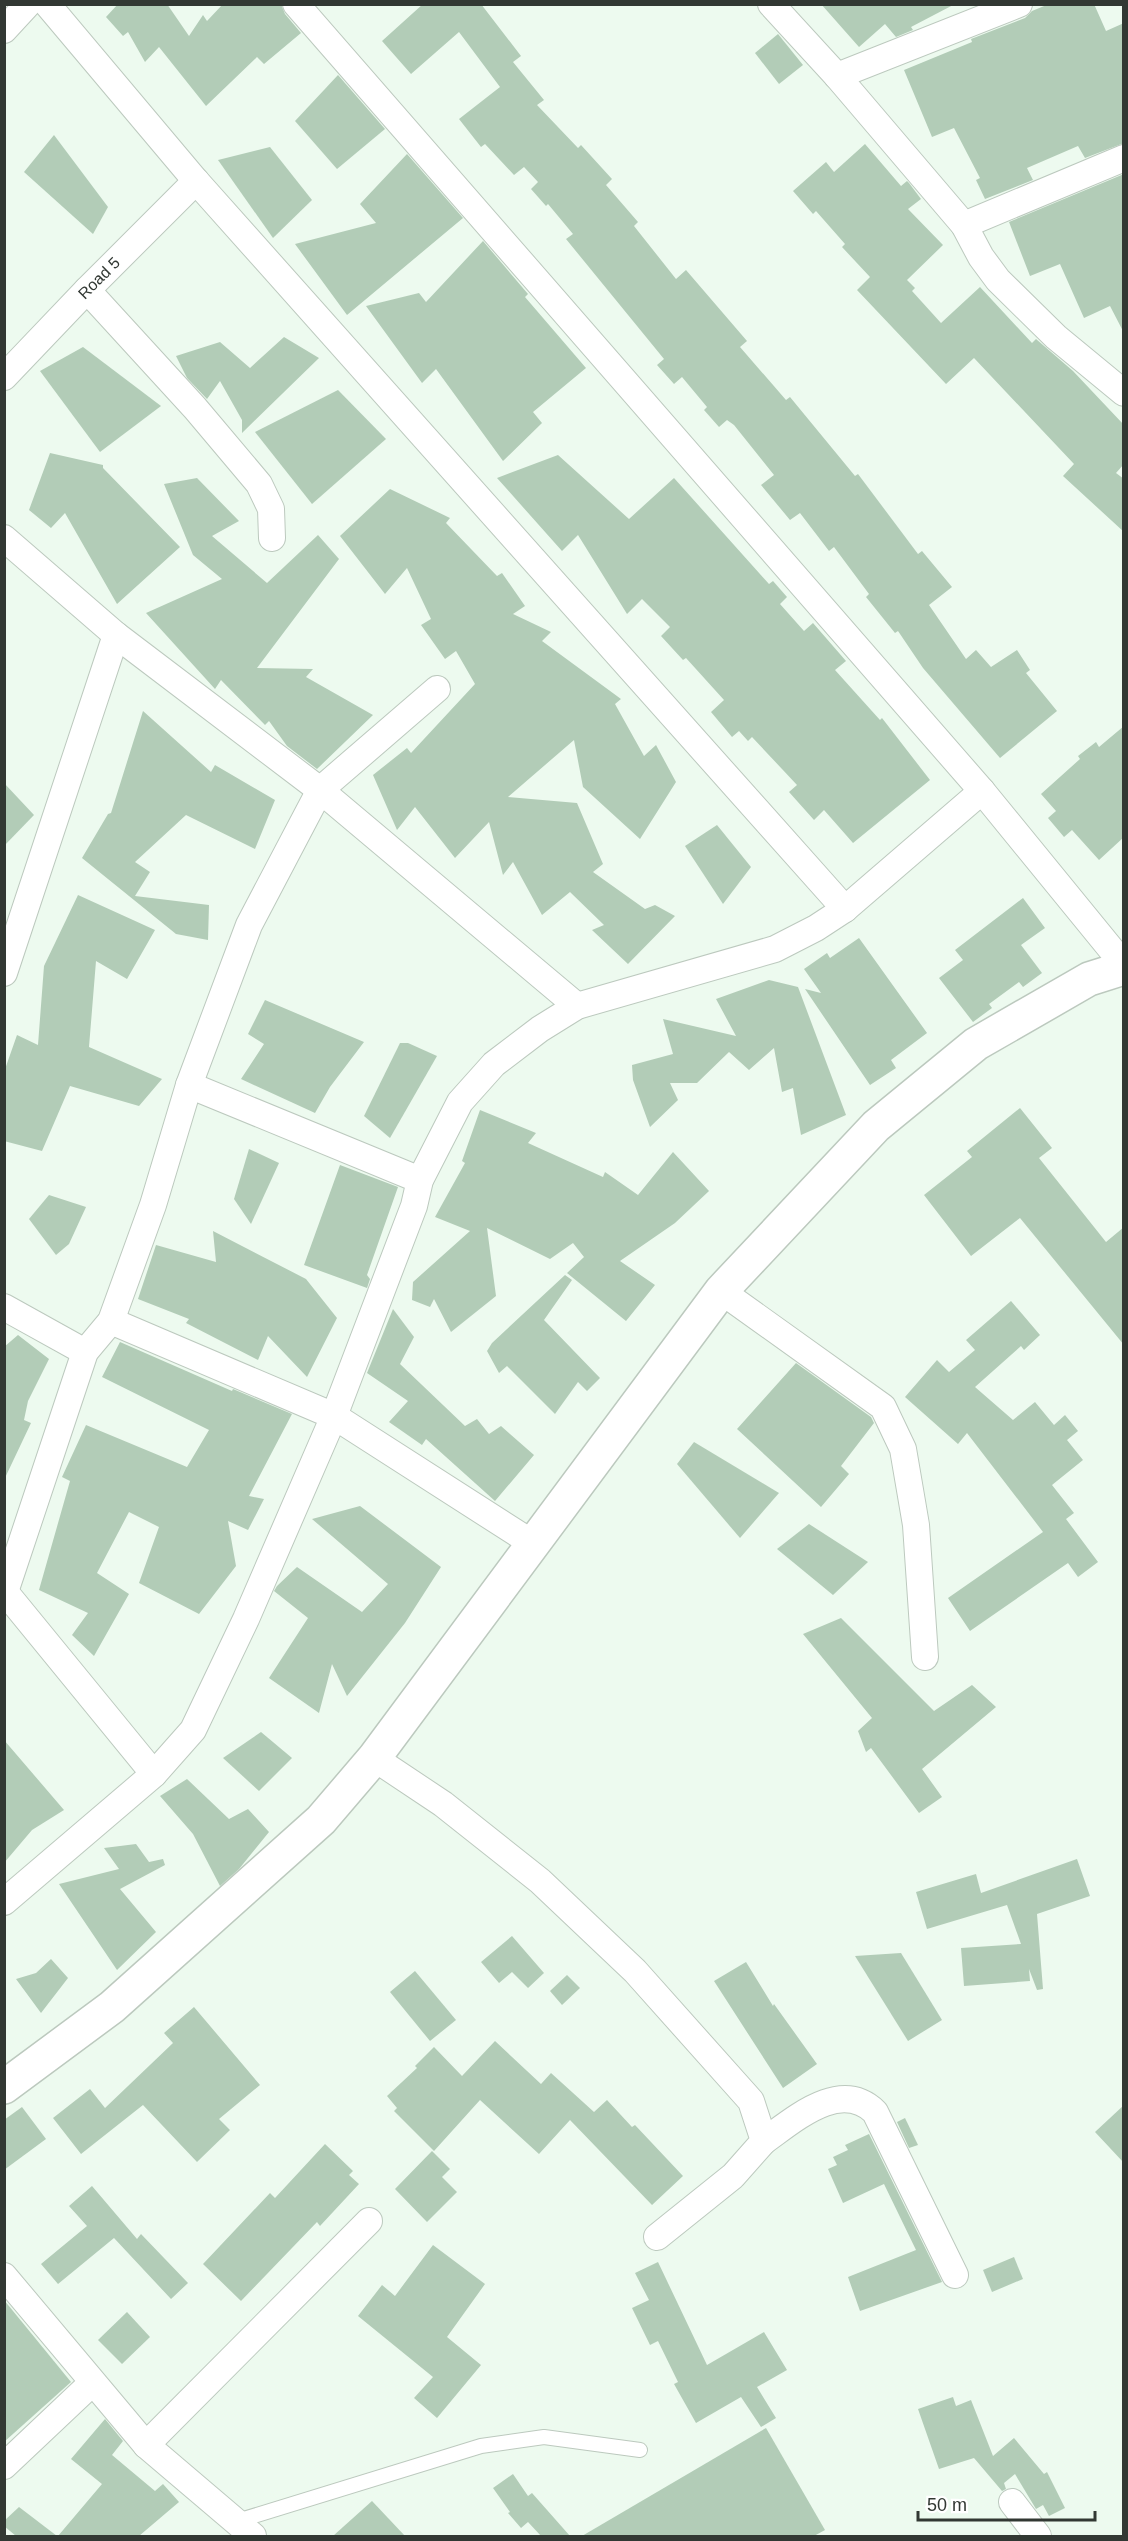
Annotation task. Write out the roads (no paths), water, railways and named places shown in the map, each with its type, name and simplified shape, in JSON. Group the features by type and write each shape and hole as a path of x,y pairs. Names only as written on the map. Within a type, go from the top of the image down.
{"street":[{"path":"4,30 28,4"},
{"path":"47,4 196,181 845,909"},
{"path":"4,2087 112,2007 321,1820 374,1758 532,1542 721,1291 876,1126 976,1044 1089,979 1124,967 982,791 296,4"},
{"path":"771,4 837,76 964,225 981,257 998,280 1056,337 1124,393"},
{"path":"837,76 1019,4"},
{"path":"964,225 1124,158"},
{"name":"Road 5","path":"4,377 196,181"},
{"path":"87,290 195,408 259,484 271,509 272,538"},
{"path":"4,538 116,634 320,790 577,1006"},
{"path":"4,973 116,634"},
{"path":"154,1774 5,1594 85,1352 111,1322 153,1206 189,1085 249,925 320,790 437,689"},
{"path":"4,1902 154,1774 193,1730 246,1619 334,1416 414,1206 420,1180 460,1102 494,1064 540,1029 577,1006 775,949 845,909 982,791"},
{"path":"189,1085 420,1180"},
{"path":"721,1291 883,1407 903,1449 915,1515 925,1657"},
{"path":"4,1307 85,1352"},
{"path":"111,1322 334,1416 532,1542"},
{"path":"374,1758 443,1804 540,1881 635,1971 751,2102 764,2140"},
{"path":"657,2237 733,2176 764,2140 817,2104 846,2099 866,2104 875,2112 955,2275"},
{"path":"146,2445 369,2221"},
{"path":"4,2276 146,2445 243,2530"},
{"path":"4,2466 92,2383"},
{"path":"1012,2502 1038,2536"}],"lane":[{"path":"243,2530 481,2446 544,2437 640,2451"}]}
